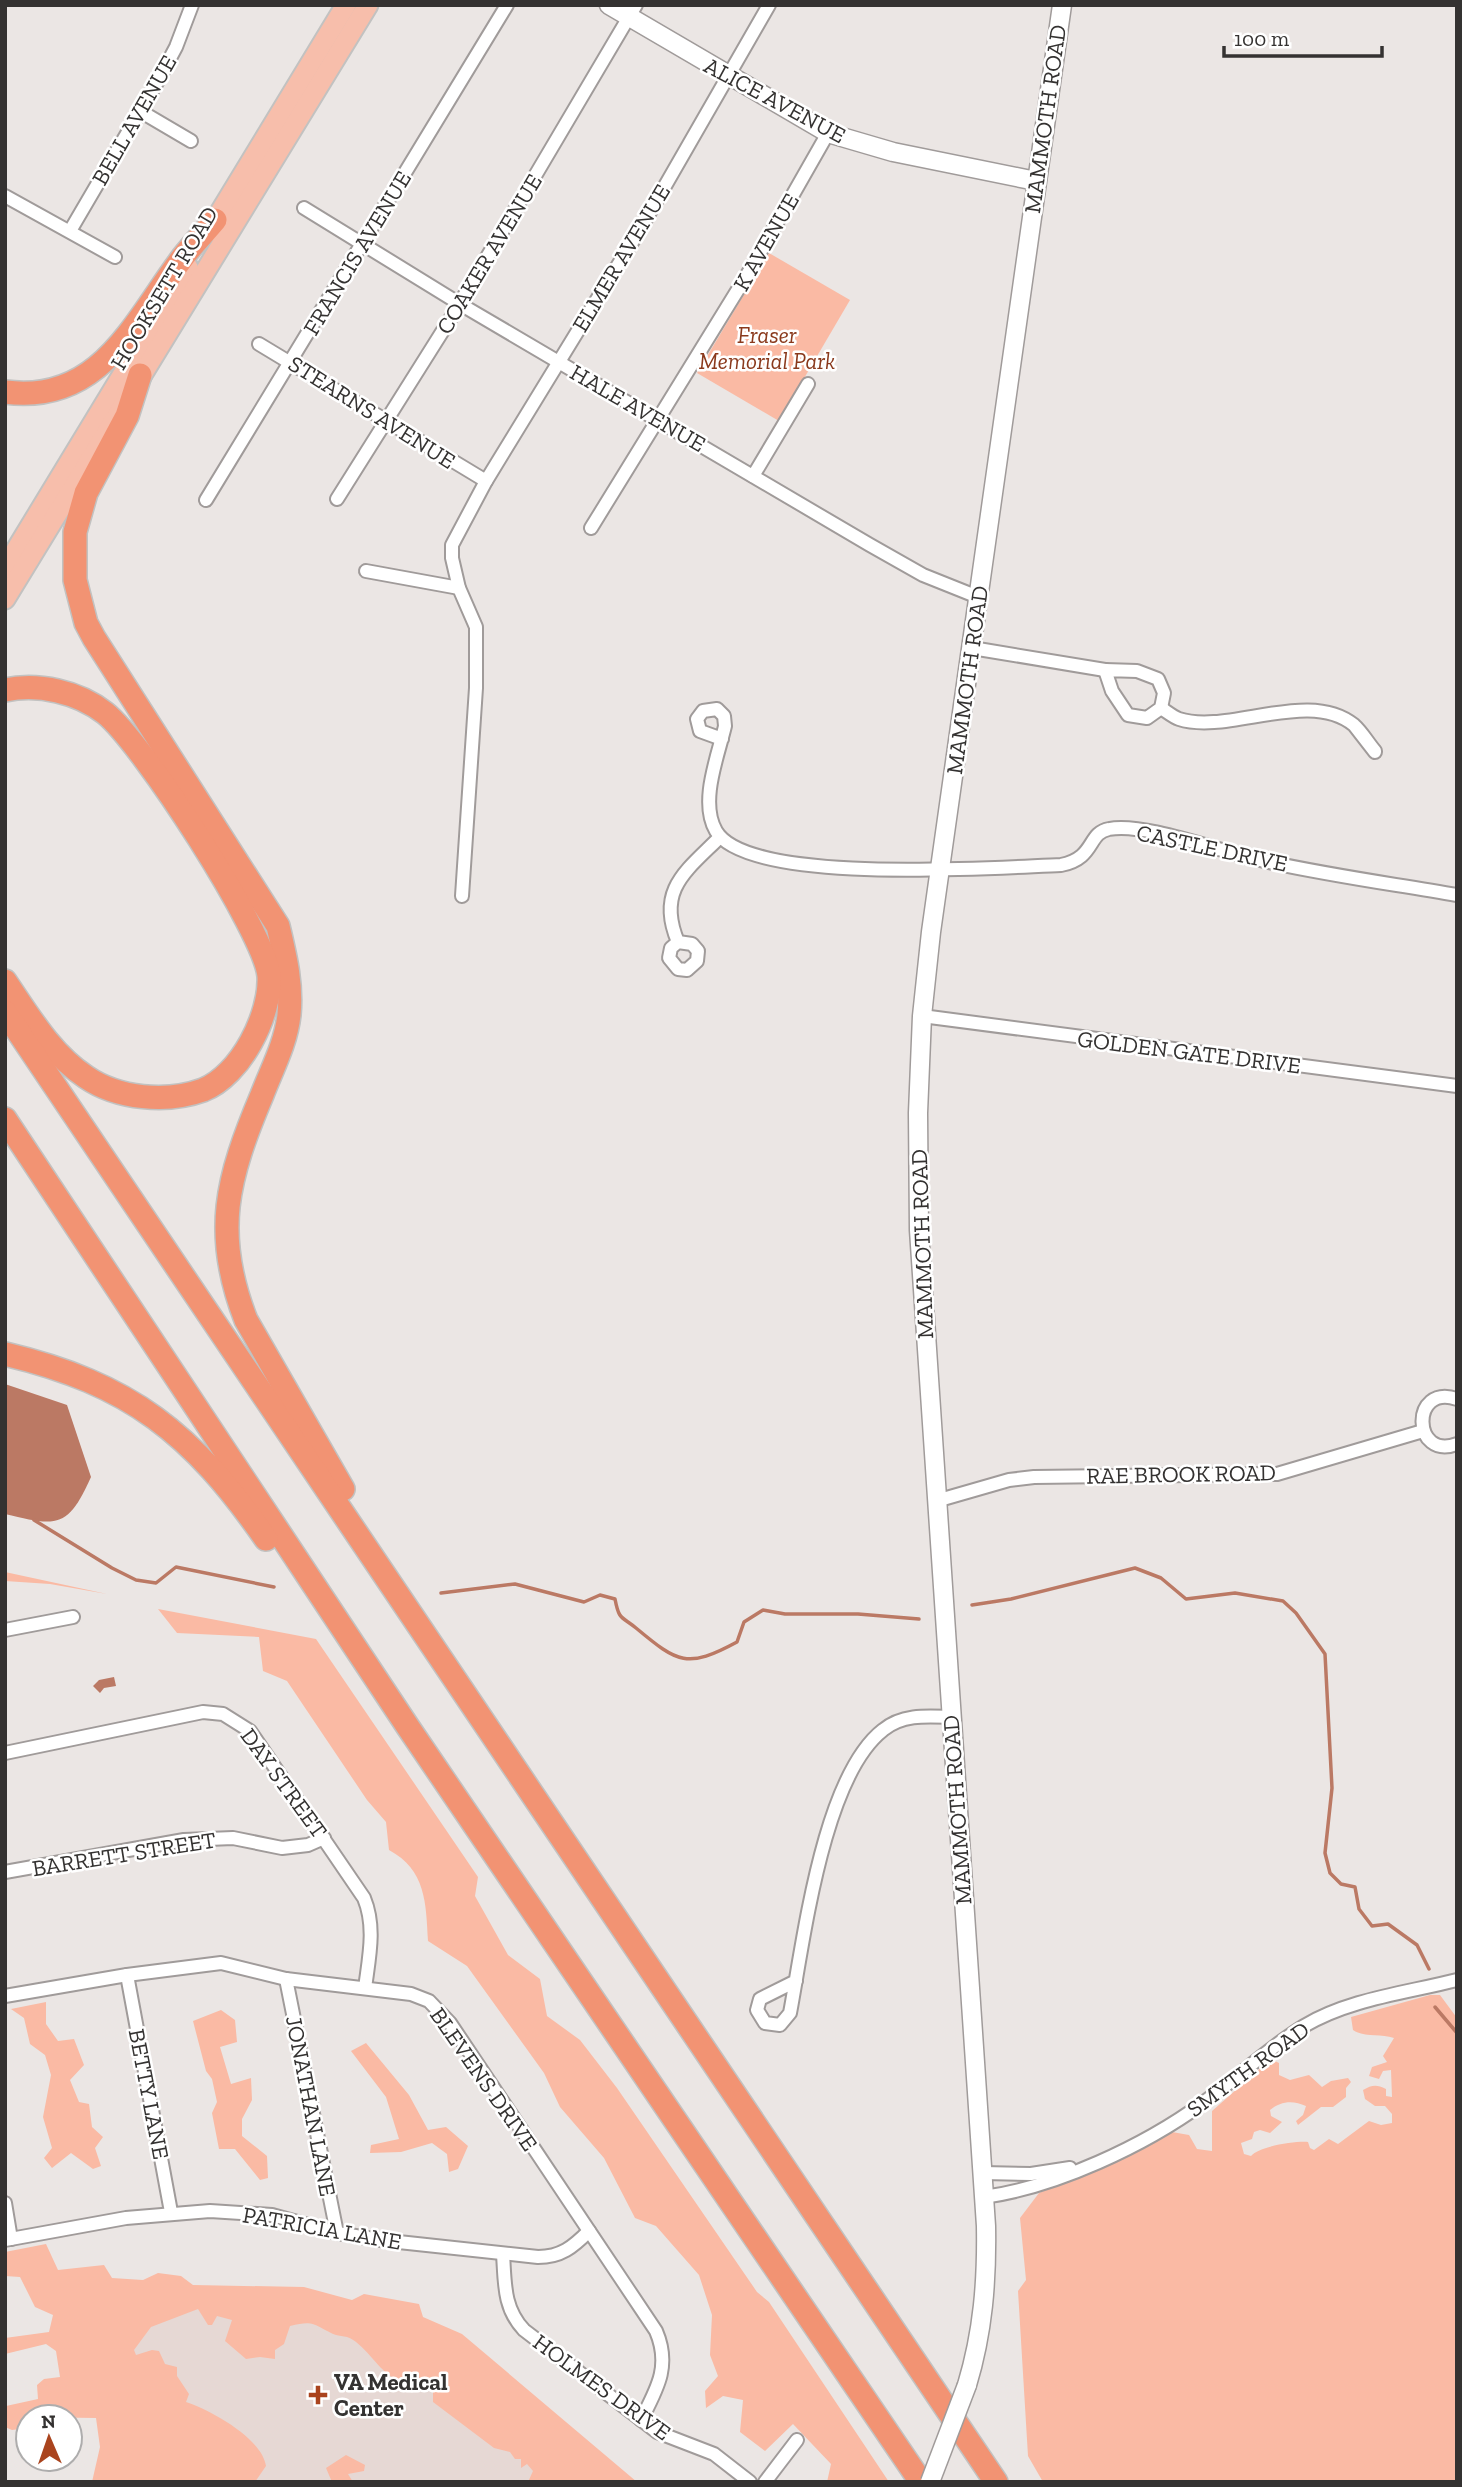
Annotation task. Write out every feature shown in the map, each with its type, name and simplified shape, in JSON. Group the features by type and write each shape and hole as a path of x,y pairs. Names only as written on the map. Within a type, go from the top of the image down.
{"highway":[{"path":"5,392 29,393 63,387 104,363 121,346 184,256 215,220"},
{"path":"139,376 127,416 79,513 74,558 79,603 86,623 108,661 278,926 290,974 289,1015 282,1046 232,1171 226,1219 230,1268 236,1295 251,1331 364,1524 387,1580"},
{"path":"5,690 32,688 71,695 89,703 119,726 163,786 242,908 261,946 269,975 267,1006 255,1036 233,1067 205,1089 163,1098 120,1093 87,1078 50,1048 5,981"},
{"path":"5,1012 996,2482"},
{"path":"5,1119 408,1727 921,2482"},
{"path":"5,1354 66,1370 109,1389 144,1409 190,1445 243,1507 344,1652 408,1727"}],"main road":[{"name":"HOOKSETT ROAD","path":"5,568 346,5"},
{"name":"HOOKSETT ROAD","path":"5,599 368,5"},
{"name":"ALICE AVENUE","path":"608,5 632,11 729,77 828,133 893,152 1036,181"},
{"name":"MAMMOTH ROAD","path":"930,2482 967,2385 985,2305 983,2173 919,1230 918,1113 922,1016 940,867 1062,5"}],"street":[{"name":"BELL AVENUE","path":"70,231 176,47 192,5"},
{"name":"FRANCIS AVENUE","path":"206,500 247,428 292,362 364,244 506,5"},
{"name":"ELMER AVENUE","path":"462,896 476,661 475,627 459,588 452,545 486,481 729,77 769,5"},
{"name":"COAKER AVENUE","path":"337,499 460,304 632,11"},
{"path":"141,111 191,141"},
{"name":"K AVENUE","path":"591,528 750,270 828,133"},
{"path":"5,196 115,257"},
{"name":"HALE AVENUE","path":"304,208 460,304 923,575 978,597"},
{"name":"STEARNS AVENUE","path":"259,344 486,481"},
{"path":"753,476 808,384"},
{"path":"366,571 459,588"},
{"path":"972,648 1105,670 1137,671 1158,679 1164,693 1161,708 1147,718 1128,715 1112,691 1105,670"},
{"path":"1161,708 1179,719 1213,721 1294,710 1328,714 1354,725"},
{"path":"678,942 669,914 674,888 688,869 720,837 710,810 722,739"},
{"name":"CASTLE DRIVE","path":"720,837 747,850 817,867 878,870 1074,863 1085,856 1098,834 1116,828 1148,832 1253,859 1457,895"},
{"name":"GOLDEN GATE DRIVE","path":"922,1016 1457,1086"},
{"path":"1457,1399 1446,1396 1431,1402 1422,1415 1423,1431 1434,1444 1442,1447 1457,1444"},
{"name":"RAE BROOK ROAD","path":"936,1501 1009,1480 1034,1477 1277,1474 1423,1431"},
{"path":"5,1630 73,1618"},
{"name":"DAY STREET","path":"5,1753 111,1733 188,1714 223,1714 250,1731 364,1898 371,1914 365,1988"},
{"path":"796,1981 817,1877 850,1772 870,1742 895,1722 909,1718 950,1717"},
{"name":"BARRETT STREET","path":"5,1872 184,1840 233,1838 282,1848 308,1844 324,1838"},
{"name":"BLEVENS DRIVE","path":"5,1996 127,1975 221,1963 286,1979 420,1996 444,2015 650,2322 663,2351 662,2379 641,2420"},
{"name":"BETTY LANE","path":"127,1975 172,2212"},
{"name":"JONATHAN LANE","path":"286,1979 337,2233"},
{"name":"SMYTH ROAD","path":"984,2197 1054,2181 1129,2147 1185,2116 1279,2042 1316,2020 1354,2005 1457,1980"},
{"name":"SMYTH ROAD","path":"983,2173 1031,2175 1088,2165"},
{"path":"5,2203 8,2239"},
{"name":"PATRICIA LANE","path":"8,2239 172,2212 272,2215 337,2233 503,2254 550,2257 572,2248 589,2231"},
{"name":"HOLMES DRIVE","path":"503,2254 507,2301 520,2326 641,2420 674,2441 714,2454 750,2482"},
{"path":"765,2482 797,2440"}],"shaded area":[{"path":"5,1384 67,1405 91,1477 75,1506 68,1515 59,1520 38,1521 5,1514"},
{"path":"114,1677 116,1686 104,1688 100,1693 93,1686 99,1680"},
{"name":"VA Medical Center","path":"94,2278 297,2296 633,2482 95,2482 109,2453"}],"green space":[{"name":"Fraser Memorial Park","path":"769,253 850,300 779,421 697,373"},
{"path":"5,1572 107,1594 50,1584 5,1581"},
{"path":"158,1609 316,1639 478,1877 475,1896 508,1955 540,1979 547,2016 580,2040 617,2088 757,2292 769,2302 889,2482 827,2482 831,2464 793,2424 765,2451 740,2432 743,2400 723,2396 706,2408 705,2391 718,2376 710,2355 712,2315 699,2275 656,2226 635,2218 604,2158 560,2107 544,2073 467,1966 428,1941 422,1889 410,1867 389,1850 386,1822 367,1800 287,1681 263,1671 259,1637 177,1633"},
{"path":"1430,1995 1440,1995 1457,2018 1457,2482 1043,2482 1028,2456 1018,2291 1026,2280 1020,2218 1039,2193 1172,2132 1189,2135 1197,2149 1212,2151 1212,2111 1271,2059 1279,2063 1279,2075 1290,2080 1309,2075 1322,2087 1331,2081 1348,2078 1351,2082 1346,2088 1346,2097 1333,2107 1321,2107 1298,2125 1296,2121 1303,2115 1306,2106 1287,2102 1274,2107 1270,2110 1271,2116 1282,2122 1270,2133 1260,2130 1254,2132 1252,2139 1241,2143 1244,2154 1251,2156 1270,2147 1302,2142 1308,2142 1314,2150 1329,2139 1338,2144 1369,2121 1381,2125 1392,2123 1392,2114 1385,2106 1375,2106 1365,2099 1363,2090 1379,2086 1386,2089 1386,2096 1392,2097 1391,2070 1383,2071 1379,2079 1369,2076 1372,2067 1387,2062 1383,2056 1394,2038 1353,2030 1351,2017"},
{"path":"46,2002 46,2024 58,2041 74,2039 84,2065 70,2080 79,2102 89,2104 92,2127 103,2137 95,2148 101,2166 93,2169 71,2153 52,2168 44,2158 52,2148 43,2117 51,2075 45,2055 30,2044 24,2018 11,2009"},
{"path":"221,2010 235,2020 237,2042 220,2047 231,2084 251,2078 252,2100 242,2119 242,2136 267,2156 268,2178 260,2180 235,2149 219,2149 212,2113 217,2102 193,2021"},
{"path":"366,2043 409,2095 428,2130 446,2127 468,2146 458,2169 449,2172 447,2154 432,2143 401,2152 370,2153 371,2145 399,2139 386,2097 351,2051"},
{"path":"46,2244 58,2270 104,2265 112,2278 143,2280 158,2273 181,2276 193,2285 304,2287 352,2300 364,2294 419,2304 423,2317 462,2334 637,2482 528,2482 533,2471 527,2464 521,2468 521,2459 515,2459 510,2452 494,2448 433,2402 433,2390 392,2377 353,2340 314,2325 299,2324 290,2326 284,2344 275,2350 275,2359 246,2359 225,2341 232,2320 217,2316 212,2325 208,2325 198,2309 151,2327 134,2350 136,2355 152,2350 159,2351 165,2364 177,2367 177,2376 189,2394 186,2402 234,2426 255,2445 266,2466 255,2482 92,2482 100,2447 96,2418 84,2418 84,2403 20,2403 38,2399 37,2385 44,2379 60,2377 56,2351 46,2344 5,2354 5,2338 49,2332 53,2315 35,2307 20,2277 5,2276 5,2252"},
{"path":"14,2404 14,2430 5,2427 6,2406"},
{"path":"346,2455 365,2465 364,2471 348,2474 353,2482 332,2482 326,2468"}],"waterway":[{"path":"34,1520 136,1580 156,1583 176,1567 274,1587"},
{"path":"972,1605 1011,1599 1135,1568 1161,1578 1186,1599 1235,1593 1283,1601 1296,1613 1325,1654 1332,1788 1325,1853 1330,1873 1341,1884 1355,1887 1359,1909 1372,1926 1388,1924 1417,1945 1429,1969"},
{"path":"441,1593 515,1584 584,1602 600,1595 615,1599 619,1614 662,1649 673,1655 694,1659 720,1651 737,1642 744,1622 763,1610 785,1614 858,1614 919,1619"},
{"path":"1435,2007 1457,2033"}],"place":[{"name":"VA Medical Center","path":"318,2395"}]}
